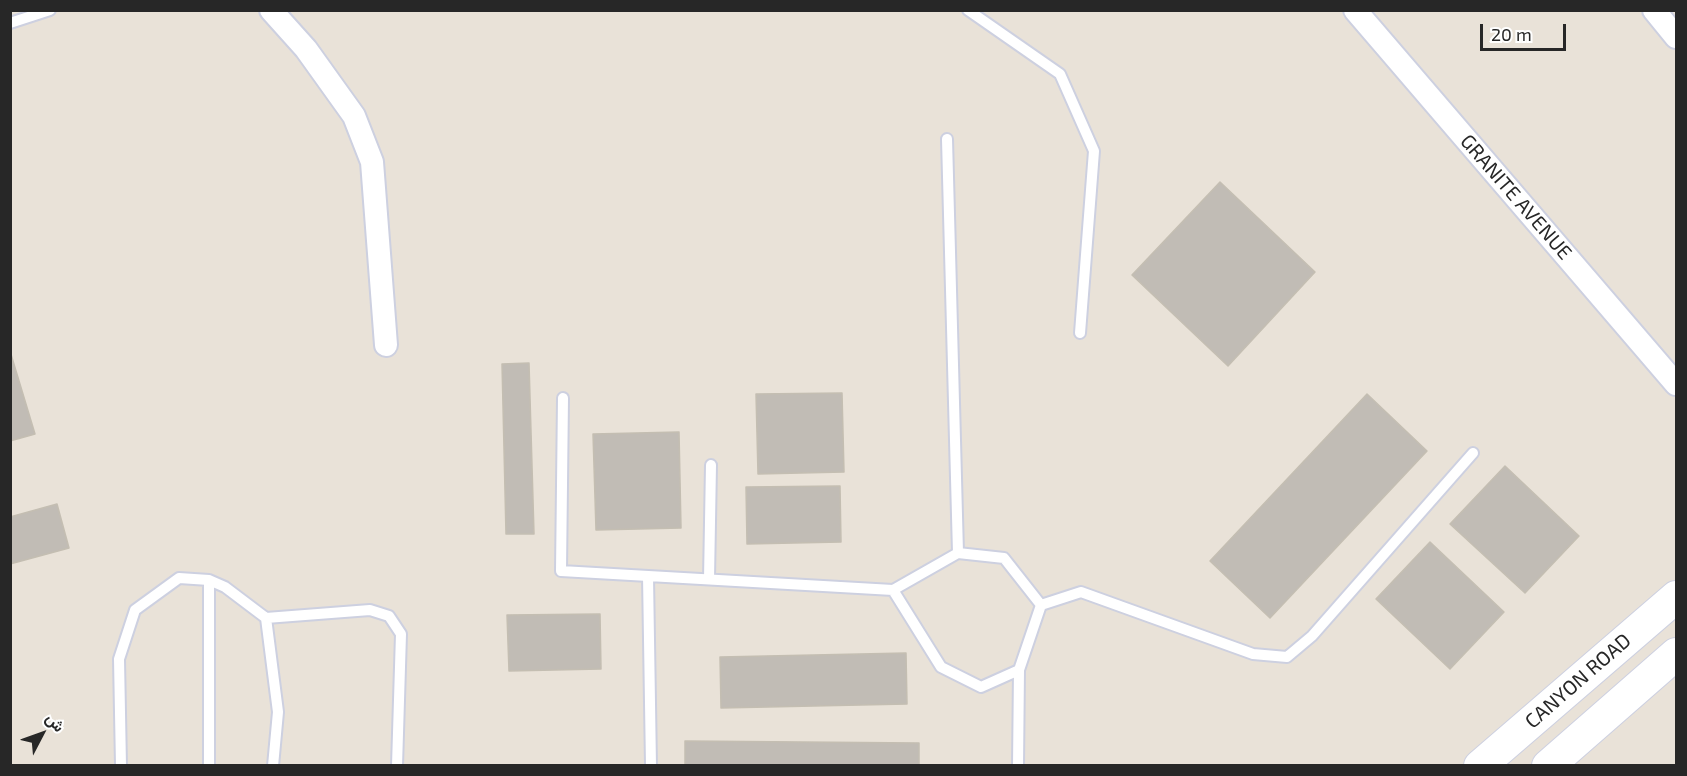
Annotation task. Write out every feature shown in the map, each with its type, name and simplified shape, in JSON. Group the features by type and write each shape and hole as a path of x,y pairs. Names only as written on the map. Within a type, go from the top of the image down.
{"main road":[{"name":"CANYON ROAD","path":"1480,765 1677,597"},
{"path":"1548,765 1676,655 1641,627"}],"street":[{"path":"271,10 306,49 354,116 372,162 386,345"},
{"name":"GRANITE AVENUE","path":"1355,10 1677,384"},
{"path":"1654,10 1677,37"}],"lane":[{"path":"10,23 50,10"},
{"path":"968,10 1060,74 1094,151 1080,333"},
{"path":"947,139 958,553"},
{"path":"563,398 561,571 893,590 958,553 1004,558 1041,605"},
{"path":"1041,605 1081,592 1253,654 1287,657 1312,636 1473,453"},
{"path":"709,579 711,465"},
{"path":"648,576 651,765"},
{"path":"120,765 119,659 135,610 179,578 209,580 225,587 266,618 370,610 389,616 401,634 397,765"},
{"path":"209,580 209,765"},
{"path":"893,590 941,668 981,687 1019,670"},
{"path":"1018,765 1019,670 1041,605"},
{"path":"266,618 278,712 273,765"}],"building":[{"path":"1220,182 1315,272 1228,366 1132,275"},
{"path":"10,351 35,434 10,441"},
{"path":"529,363 534,534 506,534 502,364"},
{"path":"842,393 844,472 758,474 756,394"},
{"path":"1367,394 1427,451 1270,618 1210,561"},
{"path":"679,432 681,528 596,530 593,434"},
{"path":"1505,466 1579,536 1525,593 1450,524"},
{"path":"840,486 841,542 747,544 746,487"},
{"path":"57,504 69,548 10,564 10,517"},
{"path":"1430,542 1504,612 1450,669 1376,599"},
{"path":"600,614 601,669 509,671 507,615"},
{"path":"906,653 907,704 721,708 720,657"},
{"path":"685,741 919,743 919,766 685,766"}]}
